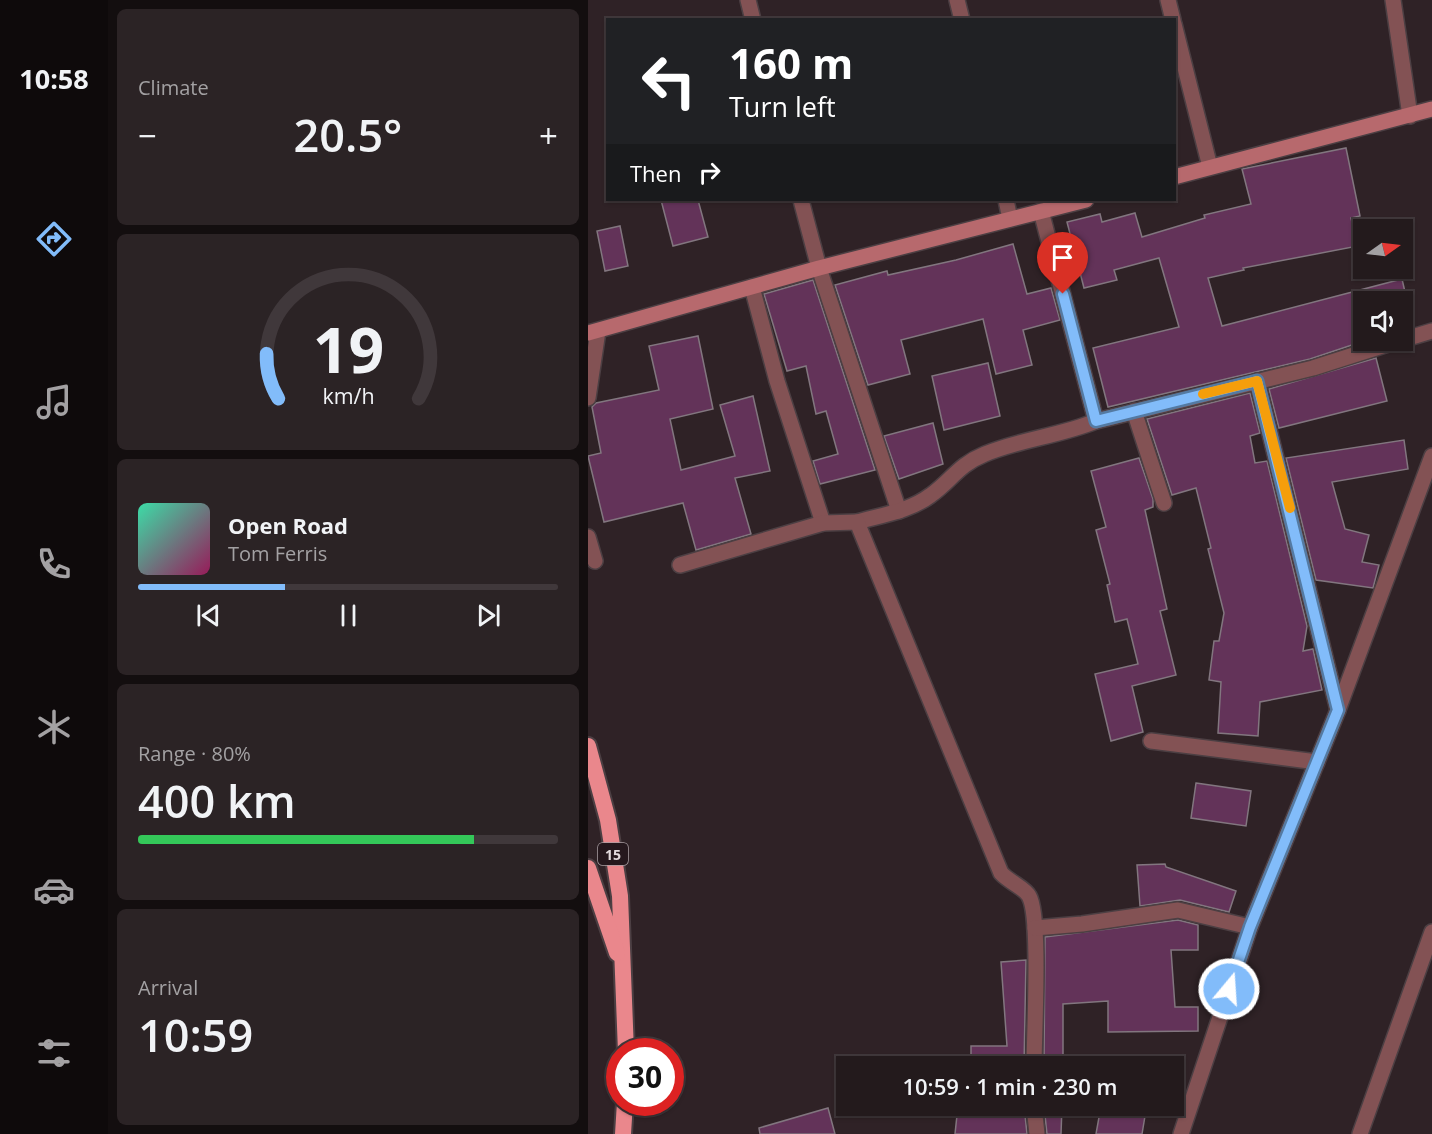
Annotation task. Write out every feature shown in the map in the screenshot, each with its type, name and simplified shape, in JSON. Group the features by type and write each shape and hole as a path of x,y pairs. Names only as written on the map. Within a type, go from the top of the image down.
{"highway":[{"name":"15","path":"588,746 608,820 620,896 625,1038"},
{"name":"15","path":"588,868 622,965"},
{"path":"623,1134 624,1116"}],"main road":[{"path":"1176,176 1410,117 1432,109"},
{"path":"593,332 819,268 1082,201"}],"street":[{"path":"748,0 752,18"},
{"path":"957,0 962,18"},
{"path":"1168,0 1172,18"},
{"path":"1393,0 1410,117"},
{"path":"1176,32 1210,167"},
{"path":"801,201 819,268 899,511"},
{"path":"1005,201 1010,219"},
{"path":"1041,211 1096,421"},
{"path":"752,287 777,381 823,524"},
{"path":"1413,337 1432,331"},
{"path":"588,398 593,332"},
{"path":"680,565 823,524 857,522 899,511 932,495 964,464 1005,446 1063,433 1134,411 1312,368 1367,351"},
{"path":"1257,381 1338,710"},
{"path":"1134,411 1164,503"},
{"path":"1181,1134 1250,927 1338,710 1432,456"},
{"path":"857,522 1001,873 1009,882 1028,893 1035,928 1034,1056"},
{"path":"588,537 595,561"},
{"path":"1152,741 1317,762"},
{"path":"1035,928 1082,924 1178,910 1250,927"},
{"path":"1360,1134 1432,932"},
{"path":"1035,1116 1037,1134"}],"building":[{"path":"1346,148 1360,216 1351,218 1353,247 1243,268 1244,270 1208,278 1222,326 1353,292 1353,345 1310,359 1108,407 1093,348 1179,327 1159,258 1114,270 1117,280 1084,288 1067,222 1100,214 1102,222 1135,213 1142,237 1205,218 1204,215 1251,204 1242,169"},
{"path":"661,201 698,201 708,237 673,246"},
{"path":"620,226 628,266 605,271 597,231"},
{"path":"1013,244 1027,294 1051,288 1060,320 1023,330 1032,365 996,374 983,319 901,340 910,374 868,385 835,285 887,271 888,275 956,260"},
{"path":"1402,279 1405,291 1356,291"},
{"path":"813,280 875,470 820,484 813,461 838,454 826,411 816,414 806,366 787,371 764,294"},
{"path":"698,336 713,409 670,419 681,470 735,456 720,405 753,396 770,471 735,478 751,534 696,550 683,503 604,522 588,456 601,453 592,407 596,403 659,390 649,346"},
{"path":"1376,358 1387,401 1279,428 1269,389"},
{"path":"988,363 1000,416 944,430 932,376"},
{"path":"1250,393 1260,433 1250,436 1255,463 1267,461 1307,626 1303,651 1313,649 1322,690 1260,702 1258,736 1218,733 1221,682 1209,680 1214,641 1219,641 1224,613 1208,549 1211,548 1196,488 1172,495 1147,419"},
{"path":"933,423 943,464 899,479 884,436"},
{"path":"1404,440 1408,469 1332,482 1345,529 1369,535 1362,562 1379,565 1373,588 1316,580 1286,458"},
{"path":"1139,458 1153,499 1153,507 1145,510 1167,609 1160,611 1176,675 1132,686 1143,732 1111,741 1095,674 1138,664 1127,619 1115,622 1107,585 1110,584 1096,530 1106,527 1091,471"},
{"path":"1196,783 1251,791 1246,826 1191,818"},
{"path":"1165,864 1166,867 1236,891 1229,912 1180,900 1140,906 1137,865"},
{"path":"1178,920 1198,925 1198,950 1171,950 1175,1007 1198,1007 1198,1031 1108,1032 1108,1001 1063,1004 1063,1056 1044,1056 1045,937"},
{"path":"1026,960 1024,1056 971,1056 971,1046 1007,1046 1001,962"},
{"path":"828,1108 835,1134 760,1134 759,1128"},
{"path":"957,1116 1025,1116 1027,1134 955,1134"},
{"path":"1045,1116 1062,1116 1061,1134 1047,1134"},
{"path":"1099,1116 1145,1116 1142,1134 1096,1134"}],"slow traffic":[{"path":"1203,394 1257,381 1290,508"}],"route":[{"path":"1063,294 1096,421 1257,381 1290,505 1338,710 1250,927 1229,989"}]}
